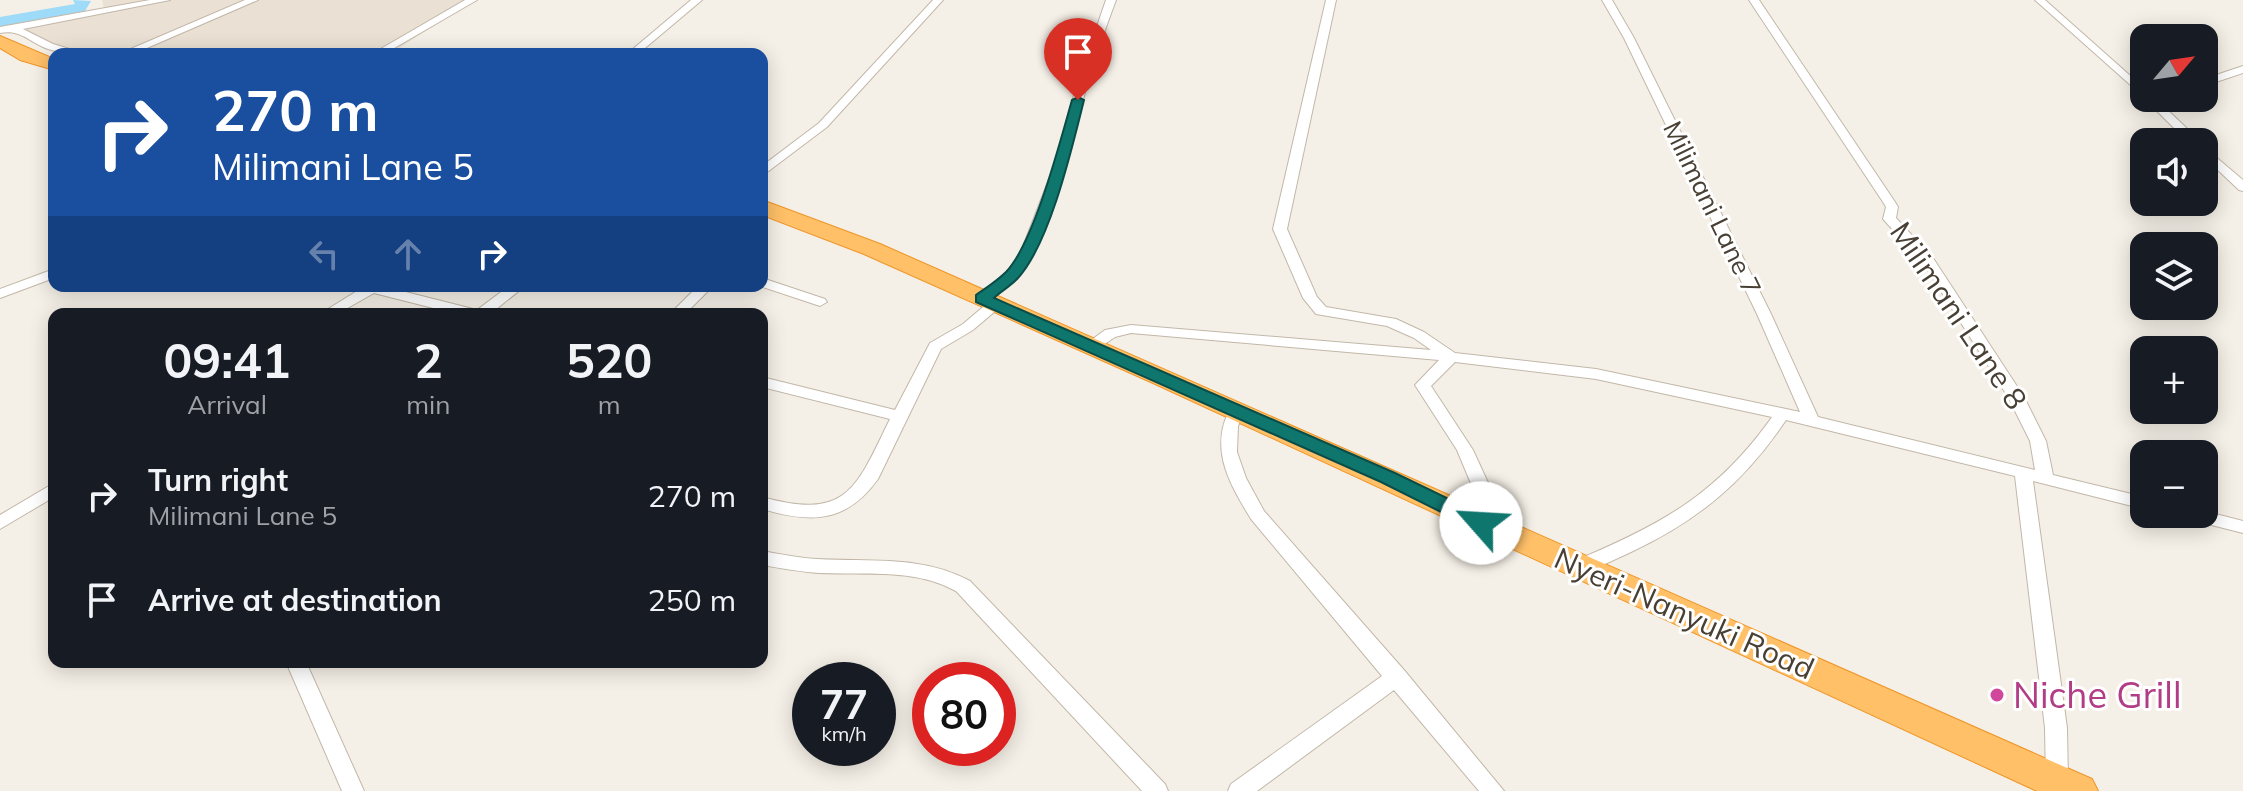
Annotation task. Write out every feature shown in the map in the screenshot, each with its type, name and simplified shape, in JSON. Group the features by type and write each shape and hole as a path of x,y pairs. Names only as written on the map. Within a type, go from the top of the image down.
{"highway":[{"path":"0,41 26,56 48,63"},
{"name":"Nyeri-Nanyuki Road","path":"768,209 872,249 1388,478 1481,523 2068,786"}],"street":[{"path":"0,30 165,0"},
{"path":"138,48 253,0"},
{"path":"388,48 472,0"},
{"path":"639,48 697,0"},
{"path":"768,167 823,125 938,0"},
{"path":"768,504 815,515 831,512 869,479 935,346 968,327 1027,254 1060,166 1083,81 1111,0"},
{"path":"1331,0 1313,88 1285,197 1281,235 1310,298 1321,311 1391,322 1419,335 1451,357"},
{"name":"Milimani Lane 7","path":"1607,0 1629,38 1764,314 1811,420"},
{"name":"Milimani Lane 8","path":"1754,0 1889,202 1892,207 1889,219 1928,261 1996,363 2038,441 2045,478"},
{"path":"2040,0 2130,79"},
{"path":"15,28 57,48"},
{"path":"2218,78 2243,69"},
{"path":"2165,112 2181,128"},
{"path":"2218,164 2243,187"},
{"path":"0,294 48,275"},
{"path":"768,284 820,302"},
{"path":"337,308 364,292"},
{"path":"392,292 452,308"},
{"path":"489,308 510,292"},
{"path":"683,308 700,292"},
{"path":"1091,347 1110,333 1131,329 1451,357 1596,374 1811,420 2130,499"},
{"path":"1451,357 1423,385 1465,450 1486,498 1481,523"},
{"path":"768,384 901,417"},
{"path":"1236,413 1227,431 1226,446 1232,466 1257,515 1493,791"},
{"path":"1579,567 1635,544 1707,501 1738,474 1762,446 1782,414"},
{"path":"2023,473 2056,728 2068,786"},
{"path":"0,523 48,493"},
{"path":"2218,521 2243,527"},
{"path":"768,559 815,566 949,576 963,586 1157,791"},
{"path":"299,668 353,791"},
{"path":"1239,791 1397,676"}],"shaded area":[{"path":"102,0 475,0 399,48 48,48 41,47 23,30 105,13"}],"waterway":[{"path":"0,22 80,8 84,1 80,0"}],"place":[{"name":"Niche Grill","path":"1997,695"}],"route":[{"path":"1078,100 1060,166 1027,254 1011,276 982,299 1388,478 1481,523"}]}
